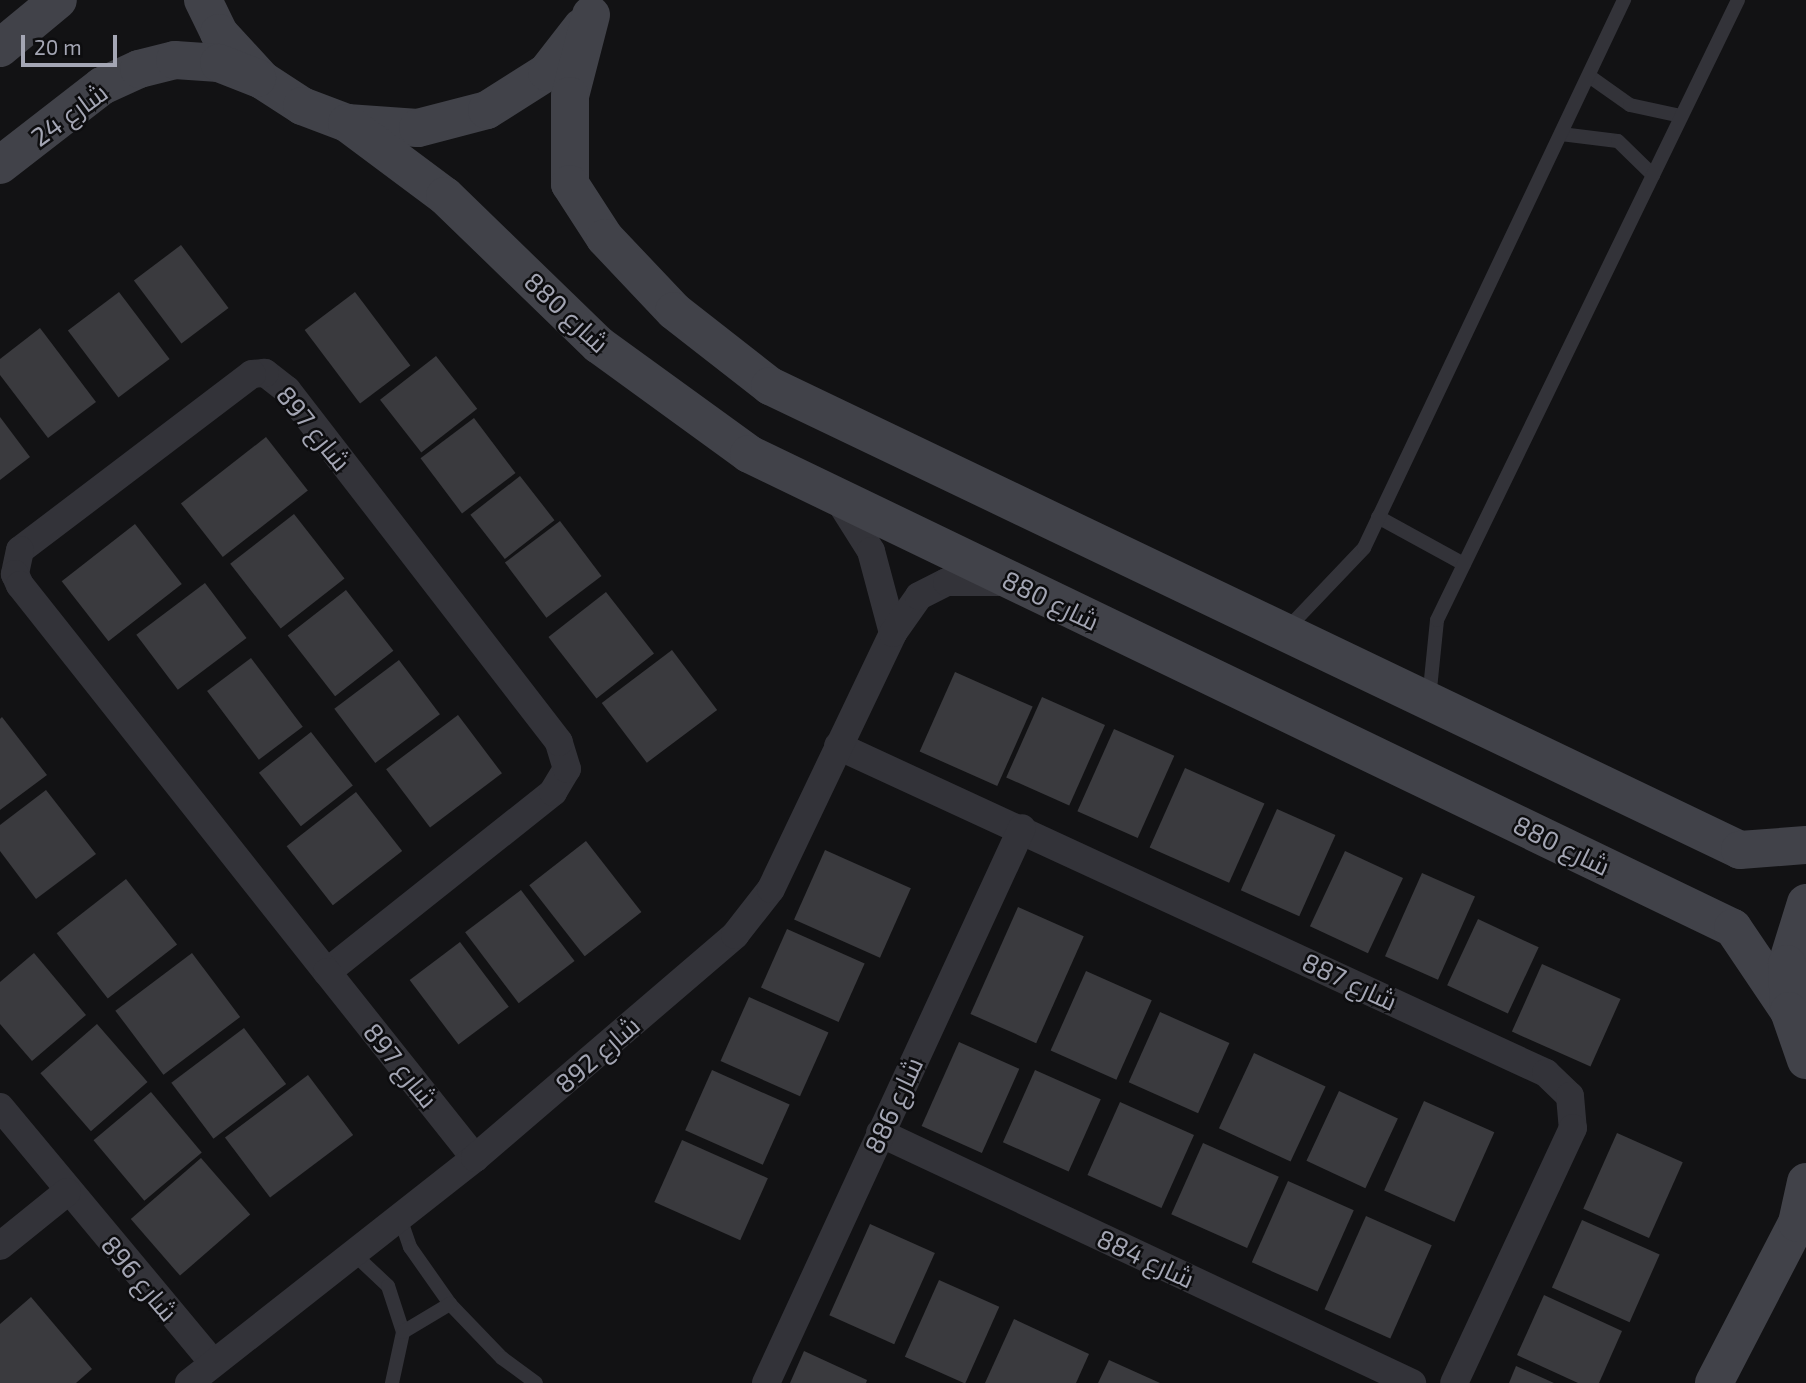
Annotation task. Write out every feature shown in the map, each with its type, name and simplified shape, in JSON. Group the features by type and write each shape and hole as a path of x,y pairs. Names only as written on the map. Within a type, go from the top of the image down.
{"street":[{"path":"0,48 58,0"},
{"path":"203,0 219,33 262,80 347,123 418,128 487,110 547,72 594,8"},
{"path":"594,8 570,96 570,184 605,238 674,311 770,386 1740,850 1806,845"},
{"name":"شارع 24","path":"0,165 102,86 139,69 175,60 208,62 262,80"},
{"name":"شارع 880","path":"347,123 445,196 599,345 749,454 1733,928 1789,1012"},
{"name":"شارع 897","path":"327,972 552,792 567,769 559,742 287,390 265,373 252,374 20,550 15,574 327,972 475,1158"},
{"path":"837,497 871,551 893,633"},
{"name":"شارع 892","path":"189,1383 355,1255 399,1215 475,1158 735,936 771,889 893,633 919,596 947,582 1018,584"},
{"name":"شارع 887","path":"838,746 1022,828 1546,1073 1570,1096 1573,1128 1454,1383"},
{"name":"شارع 886","path":"766,1383 1022,828"},
{"path":"1806,903 1787,964 1789,1012 1806,1060"},
{"name":"شارع 896","path":"0,1107 213,1363"},
{"name":"شارع 884","path":"880,1133 1412,1383"},
{"path":"1714,1383 1797,1223 1806,1182"},
{"path":"0,1246 68,1192"}],"lane":[{"path":"1284,632 1364,548 1624,0"},
{"path":"1429,701 1437,621 1738,0"},
{"path":"1589,76 1630,105 1681,116"},
{"path":"1561,134 1618,141 1653,176"},
{"path":"1378,517 1464,564"},
{"path":"399,1215 410,1247 450,1304 536,1383"},
{"path":"355,1255 388,1286 403,1332 392,1383"},
{"path":"403,1332 450,1304"}],"building":[{"path":"181,245 229,308 181,344 134,281"},
{"path":"119,292 170,359 118,398 68,331"},
{"path":"355,292 410,365 360,403 305,330"},
{"path":"40,328 96,402 48,438 0,375 0,359"},
{"path":"436,356 477,409 421,453 380,400"},
{"path":"0,417 30,457 0,480"},
{"path":"474,418 516,473 462,513 420,458"},
{"path":"266,437 308,491 223,557 181,503"},
{"path":"520,476 554,520 505,559 470,515"},
{"path":"294,514 344,579 281,628 230,564"},
{"path":"560,521 602,576 546,618 505,563"},
{"path":"135,524 182,584 109,641 62,581"},
{"path":"205,583 247,638 178,690 136,635"},
{"path":"346,590 393,651 335,696 288,636"},
{"path":"606,592 654,653 596,698 548,637"},
{"path":"672,650 717,710 647,763 602,703"},
{"path":"251,658 303,727 259,760 207,691"},
{"path":"399,660 440,714 375,763 334,709"},
{"path":"955,672 1033,707 997,786 920,751"},
{"path":"1042,697 1105,725 1069,805 1006,777"},
{"path":"458,715 502,773 430,827 386,769"},
{"path":"2,717 47,775 0,810 0,719"},
{"path":"1114,729 1174,756 1138,838 1077,811"},
{"path":"311,732 353,786 301,826 259,773"},
{"path":"1185,768 1264,803 1229,883 1150,847"},
{"path":"46,790 96,854 36,899 0,851 0,825"},
{"path":"356,792 402,851 333,905 287,846"},
{"path":"1277,809 1335,835 1299,916 1241,890"},
{"path":"586,841 641,912 585,956 529,885"},
{"path":"825,850 911,888 880,958 794,919"},
{"path":"1345,851 1403,878 1368,953 1310,926"},
{"path":"1422,873 1475,897 1438,980 1385,956"},
{"path":"126,879 177,944 108,999 57,933"},
{"path":"521,890 575,961 519,1003 465,932"},
{"path":"1018,907 1084,936 1036,1043 970,1014"},
{"path":"1478,919 1539,947 1508,1013 1447,985"},
{"path":"787,929 865,964 839,1022 761,987"},
{"path":"460,942 509,1007 458,1045 410,980"},
{"path":"34,953 86,1015 32,1061 0,1024 0,982"},
{"path":"192,953 240,1017 163,1075 115,1011"},
{"path":"1542,964 1621,999 1590,1067 1512,1032"},
{"path":"1086,971 1152,1000 1116,1080 1051,1050"},
{"path":"749,997 828,1032 800,1096 721,1061"},
{"path":"1160,1012 1229,1043 1198,1113 1129,1082"},
{"path":"97,1024 148,1082 91,1131 40,1073"},
{"path":"244,1028 286,1084 213,1139 171,1083"},
{"path":"959,1042 1019,1069 982,1153 922,1126"},
{"path":"1254,1053 1326,1086 1291,1162 1219,1128"},
{"path":"712,1070 790,1105 763,1165 685,1130"},
{"path":"1035,1070 1101,1099 1069,1171 1003,1142"},
{"path":"308,1075 353,1135 270,1197 225,1138"},
{"path":"1339,1091 1398,1118 1365,1188 1306,1161"},
{"path":"151,1092 202,1153 144,1201 94,1140"},
{"path":"1424,1101 1494,1132 1454,1222 1384,1191"},
{"path":"1120,1102 1194,1135 1161,1208 1087,1175"},
{"path":"1617,1133 1683,1162 1649,1238 1583,1209"},
{"path":"682,1140 768,1178 740,1240 654,1202"},
{"path":"1203,1143 1279,1177 1247,1248 1171,1214"},
{"path":"201,1158 250,1215 180,1276 131,1219"},
{"path":"1288,1181 1354,1210 1318,1292 1252,1262"},
{"path":"1366,1216 1432,1245 1390,1338 1325,1309"},
{"path":"1582,1220 1660,1255 1630,1322 1552,1288"},
{"path":"870,1224 935,1253 894,1344 829,1315"},
{"path":"939,1280 999,1307 965,1383 905,1357"},
{"path":"1544,1295 1622,1331 1599,1383 1578,1383 1517,1355"},
{"path":"31,1297 92,1369 76,1383 0,1383 0,1324"},
{"path":"1014,1319 1089,1354 1076,1383 985,1383"},
{"path":"804,1351 867,1380 866,1383 790,1383"},
{"path":"1109,1360 1160,1383 1098,1383"},
{"path":"1516,1366 1554,1383 1509,1383"}]}
